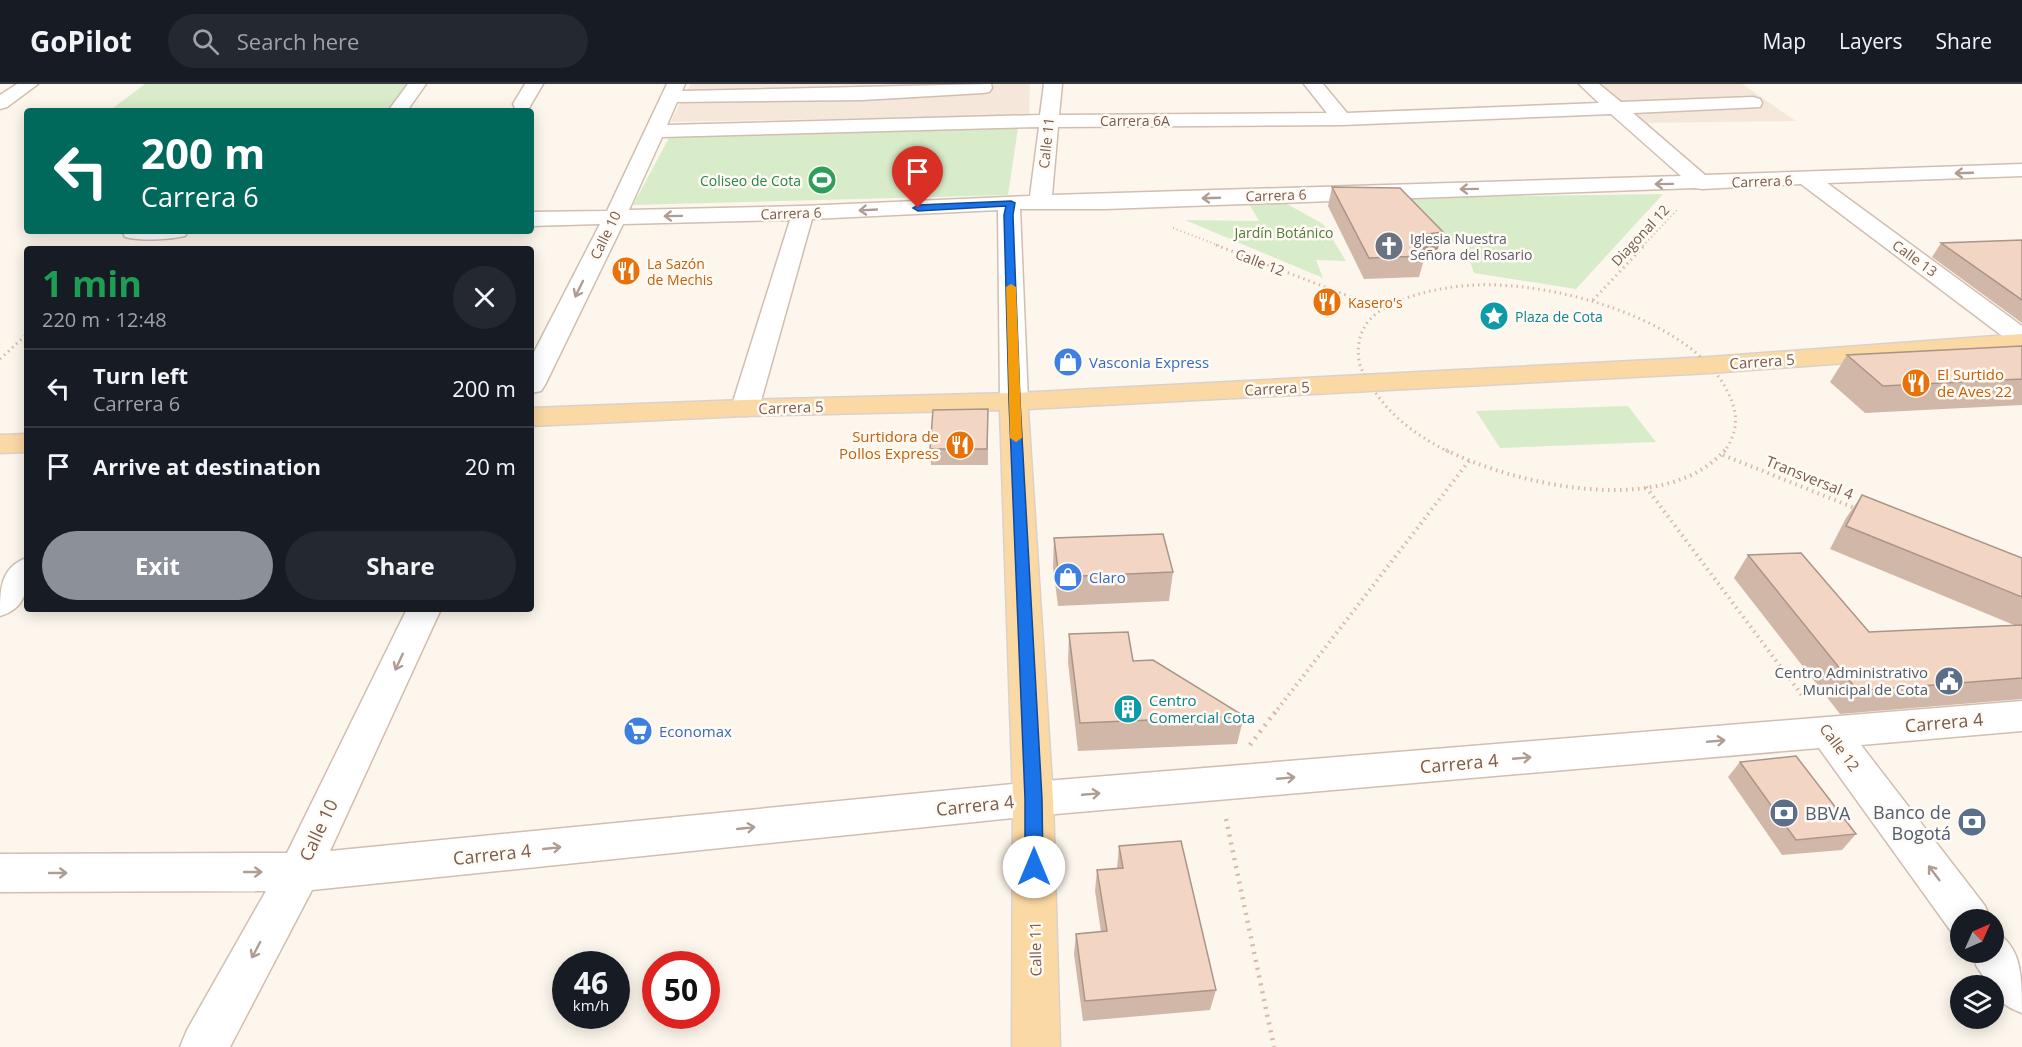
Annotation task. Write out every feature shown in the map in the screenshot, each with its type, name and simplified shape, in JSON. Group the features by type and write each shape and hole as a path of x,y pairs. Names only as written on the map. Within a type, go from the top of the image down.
{"main road":[{"name":"Carrera 5","path":"534,417 745,408 1014,401 1699,365 2022,342"},
{"name":"Calle 11","path":"1014,401 1033,799 1035,1047"},
{"path":"0,444 24,443"}],"street":[{"path":"0,103 29,84"},
{"path":"398,108 417,84"},
{"path":"522,104 534,84"},
{"path":"673,91 983,88 982,84"},
{"name":"Calle 11","path":"1040,202 1053,84"},
{"path":"1313,84 1342,118"},
{"path":"1588,84 1702,183"},
{"name":"Calle 10","path":"534,379 615,217 673,91"},
{"name":"Carrera 6A","path":"654,131 1049,121 1342,118 1753,103"},
{"name":"Carrera 6","path":"534,219 802,213 1011,203 1702,183 2022,170"},
{"name":"Calle 13","path":"1808,179 2022,338"},
{"name":"Calle 11","path":"1011,203 1008,215 1014,401"},
{"path":"745,408 778,304 802,213"},
{"path":"0,604 24,574"},
{"name":"Calle 10","path":"204,1047 299,872 423,612"},
{"name":"Carrera 4","path":"0,873 299,872 1033,799 2022,716"},
{"name":"Calle 12","path":"1829,732 1961,909"},
{"path":"2002,963 2022,991"}],"path":[{"name":"Diagonal 12","path":"1593,300 1702,183"},
{"name":"Calle 12","path":"1170,227 1382,309"},
{"path":"0,360 24,337"},
{"name":"Transversal 4","path":"1723,455 1867,513"},
{"name":"Calle 12","path":"1647,487 1829,732"}],"shaded area":[{"path":"691,84 1030,84 1029,115 670,122"},
{"path":"1599,84 1742,84 1796,121 1642,123"}],"green space":[{"path":"145,84 416,84 396,108 113,108"},
{"path":"1018,128 1008,195 633,205 670,136"},
{"path":"1663,194 1576,289 1474,273 1464,243 1426,240 1377,198"},
{"name":"Jardín Botánico","path":"1249,204 1287,204 1323,224 1346,261 1316,260 1323,278 1185,220 1259,221"},
{"path":"1628,406 1656,442 1500,448 1476,411"}],"building":[{"path":"1332,187 1400,188 1443,232 1411,236 1425,256 1369,258"},
{"path":"2022,240 2022,300 1941,243"},
{"path":"2022,346 2022,379 1883,386 1847,355"},
{"path":"988,409 987,449 930,449 933,410"},
{"path":"1862,495 2022,558 2022,597 1846,526"},
{"path":"1163,534 1173,572 1059,577 1054,538"},
{"path":"1801,553 1869,632 2022,625 2022,678 1858,691 1748,555"},
{"path":"1128,632 1133,661 1153,660 1244,716 1080,723 1069,634"},
{"path":"1796,756 1856,834 1796,840 1740,762"},
{"path":"1181,841 1216,990 1085,1001 1076,934 1107,931 1097,870 1123,868 1119,846"}],"slow traffic":[{"path":"1011,287 1016,438"}],"place":[{"name":"Coliseo de Cota","path":"822,180"},
{"name":"Iglesia Nuestra Señora del Rosario","path":"1389,246"},
{"name":"La Sazón de Mechis","path":"626,271"},
{"name":"Kasero's","path":"1327,302"},
{"name":"Plaza de Cota","path":"1494,316"},
{"name":"Vasconia Express","path":"1068,362"},
{"name":"El Surtido de Aves 22","path":"1916,383"},
{"name":"Surtidora de Pollos Express","path":"960,445"},
{"name":"Claro","path":"1068,577"},
{"name":"Centro Administrativo Municipal de Cota","path":"1949,681"},
{"name":"Centro Comercial Cota","path":"1128,709"},
{"name":"Economax","path":"638,731"},
{"name":"BBVA","path":"1784,813"},
{"name":"Banco de Bogotá","path":"1972,822"}],"route":[{"path":"918,208 1011,203 1008,215 1014,401 1033,799 1034,867"}]}
